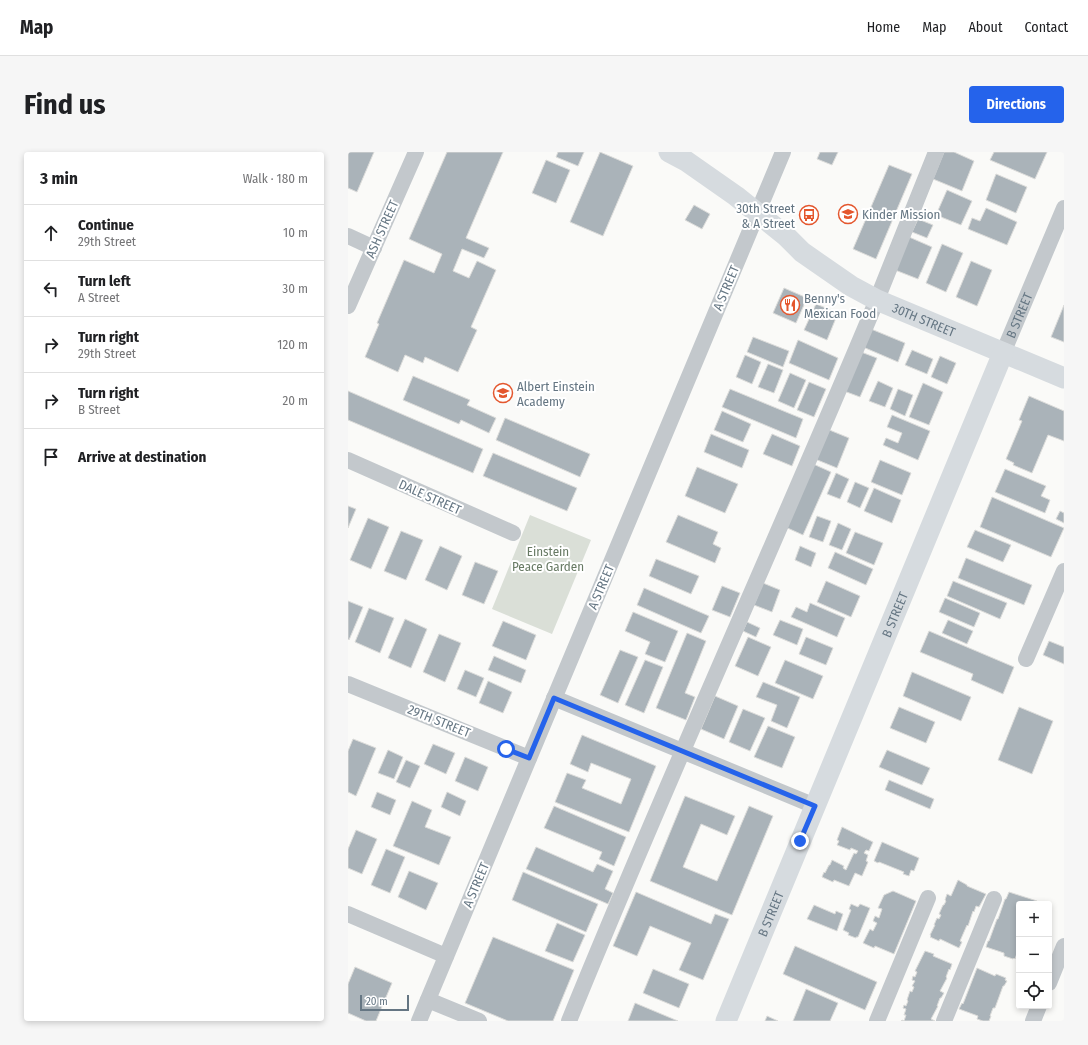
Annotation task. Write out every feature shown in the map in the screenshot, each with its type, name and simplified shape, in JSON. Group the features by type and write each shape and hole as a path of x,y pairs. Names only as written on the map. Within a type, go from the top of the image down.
{"main road":[{"name":"30TH STREET","path":"669,152 686,161 736,196 786,236 802,252 851,286 877,300 1064,378"},
{"name":"B STREET","path":"726,1021 1003,353"}],"street":[{"name":"ASH STREET","path":"348,306 416,152"},
{"name":"A STREET","path":"419,1021 783,152"},
{"path":"569,1021 682,751 877,300 936,152"},
{"name":"B STREET","path":"1003,353 1064,208"},
{"path":"348,236 374,248"},
{"name":"DALE STREET","path":"348,460 513,534"},
{"path":"1026,659 1064,571"},
{"name":"29TH STREET","path":"348,684 529,758"},
{"path":"554,698 815,806"},
{"path":"877,1021 928,898"},
{"path":"944,1021 994,899"},
{"path":"348,914 446,956"},
{"path":"1052,975 1064,946"},
{"path":"428,1000 479,1021"},
{"path":"1033,1021 1038,1009"}],"green space":[{"name":"Einstein Peace Garden","path":"530,515 591,540 552,634 492,609"}],"building":[{"path":"348,152 374,152 357,192 348,188"},
{"path":"447,152 503,152 466,238 489,248 484,258 462,249 453,271 469,278 477,261 496,270 471,327 477,330 458,372 425,357 423,363 405,355 398,372 365,357 379,324 377,323 404,260 434,273 442,254 409,239"},
{"path":"558,152 584,152 578,166 556,157"},
{"path":"600,152 633,166 603,236 570,222"},
{"path":"820,152 838,152 832,165 817,159"},
{"path":"944,152 954,152 974,161 962,191 933,179"},
{"path":"994,152 1047,152 1035,179 990,160"},
{"path":"546,160 570,170 556,203 532,193"},
{"path":"889,165 912,174 876,259 853,249"},
{"path":"996,174 1027,187 1016,213 986,200"},
{"path":"947,190 972,201 961,225 936,215"},
{"path":"694,205 710,214 702,229 685,220"},
{"path":"986,208 1017,222 1007,245 968,229 972,218 980,221"},
{"path":"918,219 933,225 927,238 912,232"},
{"path":"909,237 932,247 918,279 895,270"},
{"path":"942,244 963,253 946,292 926,283"},
{"path":"971,261 992,270 977,306 956,297"},
{"name":"Benny's Mexican Food","path":"784,288 807,298 796,323 773,313"},
{"path":"816,304 838,313 827,340 804,330"},
{"path":"1064,305 1064,342 1051,337"},
{"path":"871,329 905,343 898,362 863,347"},
{"path":"753,337 789,351 783,367 747,352"},
{"path":"798,340 838,358 829,380 789,363"},
{"path":"912,350 933,359 927,374 905,365"},
{"path":"861,352 877,358 860,397 844,391"},
{"path":"745,355 761,362 752,384 736,377"},
{"path":"940,356 956,363 947,384 931,377"},
{"path":"768,364 783,370 774,393 758,387"},
{"path":"790,373 806,380 794,408 778,401"},
{"path":"413,376 470,400 467,405 496,418 489,433 461,420 459,424 403,400"},
{"path":"878,381 893,388 885,407 869,401"},
{"path":"809,382 826,389 814,417 797,410"},
{"path":"923,383 943,392 929,425 909,417"},
{"path":"730,389 803,419 796,438 722,407"},
{"path":"898,389 913,395 905,416 890,409"},
{"path":"348,391 483,449 473,473 348,420"},
{"path":"1029,396 1064,411 1064,441 1048,435 1032,473 1013,465 1014,463 1006,459 1022,421 1019,420"},
{"path":"722,411 751,424 743,442 714,430"},
{"path":"892,415 930,431 918,460 883,445 886,438 898,443 902,433 887,427"},
{"path":"505,418 590,454 580,477 496,440"},
{"path":"827,429 849,438 837,468 815,459"},
{"path":"711,434 749,450 742,468 704,452"},
{"path":"772,434 800,446 792,466 763,454"},
{"path":"493,453 577,488 567,511 483,476"},
{"path":"880,460 911,473 902,495 871,482"},
{"path":"811,463 831,472 803,535 783,526"},
{"path":"697,467 738,484 725,513 685,496"},
{"path":"1005,469 1046,486 1041,496 1050,500 1045,513 995,492"},
{"path":"836,473 849,479 840,499 827,494"},
{"path":"855,482 869,488 860,508 847,502"},
{"path":"874,488 901,500 892,523 864,511"},
{"path":"992,497 1064,528 1051,557 980,527"},
{"path":"348,506 356,509 348,528"},
{"path":"1060,511 1064,513 1064,523 1056,519"},
{"path":"678,515 718,532 713,544 721,548 715,563 666,542"},
{"path":"817,516 831,521 823,542 809,537"},
{"path":"368,518 389,527 371,569 350,560"},
{"path":"838,523 851,529 842,550 829,545"},
{"path":"975,530 1011,545 1003,562 967,547"},
{"path":"401,531 423,540 406,580 384,571"},
{"path":"855,532 883,543 874,565 846,553"},
{"path":"440,546 462,556 447,590 425,580"},
{"path":"800,546 816,553 811,567 795,560"},
{"path":"835,552 873,569 866,585 828,568"},
{"path":"966,558 1032,585 1024,605 958,578"},
{"path":"656,559 699,576 691,594 649,576"},
{"path":"475,562 498,571 484,604 462,595"},
{"path":"826,581 860,596 851,617 817,602"},
{"path":"953,581 1007,603 1000,619 947,596"},
{"path":"763,583 780,590 772,612 754,605"},
{"path":"722,586 740,593 730,617 712,610"},
{"path":"644,588 709,616 701,633 637,605"},
{"path":"945,598 980,613 974,627 939,612"},
{"path":"348,601 363,607 349,640 348,639"},
{"path":"810,603 845,618 837,637 791,617 796,607 807,612"},
{"path":"369,608 394,618 380,653 355,642"},
{"path":"633,612 678,631 665,662 645,654 650,642 625,631"},
{"path":"405,619 427,629 411,668 388,658"},
{"path":"780,620 803,629 797,645 773,635"},
{"path":"948,620 973,631 967,644 942,633"},
{"path":"503,621 536,635 526,660 492,646"},
{"path":"747,622 760,628 756,637 743,631"},
{"path":"929,631 1014,667 1003,694 971,680 973,674 920,652"},
{"path":"687,633 706,641 685,693 695,697 686,720 656,708"},
{"path":"439,634 461,643 445,682 423,672"},
{"path":"748,637 771,647 758,676 735,666"},
{"path":"806,637 833,648 826,665 799,654"},
{"path":"1049,641 1064,647 1064,664 1043,655"},
{"path":"620,650 638,657 618,703 600,695"},
{"path":"494,656 526,670 521,683 488,670"},
{"path":"645,660 663,667 644,713 625,705"},
{"path":"785,660 823,676 813,699 775,683"},
{"path":"465,670 484,678 476,697 457,689"},
{"path":"912,672 971,697 961,721 903,696"},
{"path":"488,681 512,692 503,713 479,703"},
{"path":"763,682 800,697 787,728 771,721 777,705 756,697"},
{"path":"715,696 738,706 724,739 701,729"},
{"path":"899,707 935,722 926,743 890,728"},
{"path":"1019,707 1053,721 1032,774 998,760"},
{"path":"743,709 765,718 750,751 729,742"},
{"path":"768,726 795,737 782,768 754,757"},
{"path":"582,735 656,766 629,832 555,802 567,773 586,780 582,788 621,804 631,779 591,763 588,772 570,764"},
{"path":"353,739 376,748 356,796 348,792 348,751"},
{"path":"433,744 455,753 446,774 424,764"},
{"path":"388,750 403,757 394,779 378,773"},
{"path":"887,750 930,768 922,785 879,767"},
{"path":"465,757 488,767 478,791 455,781"},
{"path":"406,760 420,766 410,788 396,782"},
{"path":"889,780 934,799 930,809 885,790"},
{"path":"377,792 396,800 390,815 371,807"},
{"path":"447,792 466,801 460,816 441,807"},
{"path":"685,796 735,816 727,835 701,824 683,867 717,881 749,806 773,816 732,915 650,881"},
{"path":"412,801 432,810 425,827 451,837 439,865 393,846"},
{"path":"554,806 626,837 614,866 599,859 602,852 544,828"},
{"path":"842,827 873,842 869,851 866,850 864,853 868,855 866,861 868,862 862,876 855,873 849,886 834,880 833,882 822,877 832,860 844,866 843,868 846,870 854,853 856,854 858,851 851,848 850,850 837,845 839,841 837,840"},
{"path":"356,830 377,839 362,874 348,868 348,849"},
{"path":"882,842 919,858 914,871 911,870 909,876 903,874 904,872 874,861"},
{"path":"536,847 593,872 597,864 613,871 605,889 613,893 608,904 526,869"},
{"path":"386,849 405,857 390,893 371,885"},
{"path":"409,871 438,883 426,910 398,897"},
{"path":"523,872 598,904 586,932 512,900"},
{"path":"958,880 967,886 986,894 979,907 976,906 974,912 973,911 968,926 967,925 960,941 962,942 959,948 940,939 939,941 930,937 937,918 939,919 941,915 939,914 946,901 947,894 951,896"},
{"path":"893,891 916,901 894,954 863,943 870,929 873,931 877,923 873,921 875,916 879,918 882,909 878,908 884,895"},
{"path":"636,892 711,924 715,914 729,919 703,980 679,970 691,943 650,926 637,956 613,946"},
{"path":"1009,892 1037,901 1016,901 1015,959 1004,956 1004,953 986,947"},
{"path":"851,904 858,907 860,904 870,908 858,937 856,938 848,935 849,933 843,930 851,910 849,909"},
{"path":"814,905 835,914 836,911 843,914 837,931 807,919"},
{"path":"557,923 585,935 573,962 545,951"},
{"path":"493,937 574,970 553,1021 508,1021 465,1003"},
{"path":"795,946 877,982 865,1010 783,974"},
{"path":"925,951 934,954 933,956 952,964 940,991 944,993 940,998 938,1006 931,1019 935,1021 904,1021 906,1009 903,1008 904,1005 906,1006 910,991 912,992 914,987 912,986 915,981 912,980 913,976 915,977 917,972 915,971"},
{"path":"355,967 392,983 376,1021 366,1021 348,1013 348,984"},
{"path":"977,968 995,976 996,974 1006,978 1005,980 1007,981 1003,986 995,1008 993,1008 989,1021 977,1019 978,1016 959,1009 962,1003 963,1004"},
{"path":"653,969 689,984 679,1008 643,993"},
{"path":"806,989 838,1003 830,1021 793,1021"},
{"path":"635,1003 678,1021 628,1021"},
{"path":"767,1016 778,1021 765,1021"}],"place":[{"name":"Kinder Mission","path":"848,214"},
{"name":"30th Street & A Street","path":"809,215"},
{"name":"Benny's Mexican Food","path":"790,305"},
{"name":"Albert Einstein Academy","path":"503,393"}],"route":[{"path":"506,749 529,758 554,698 815,806 800,841"}]}
